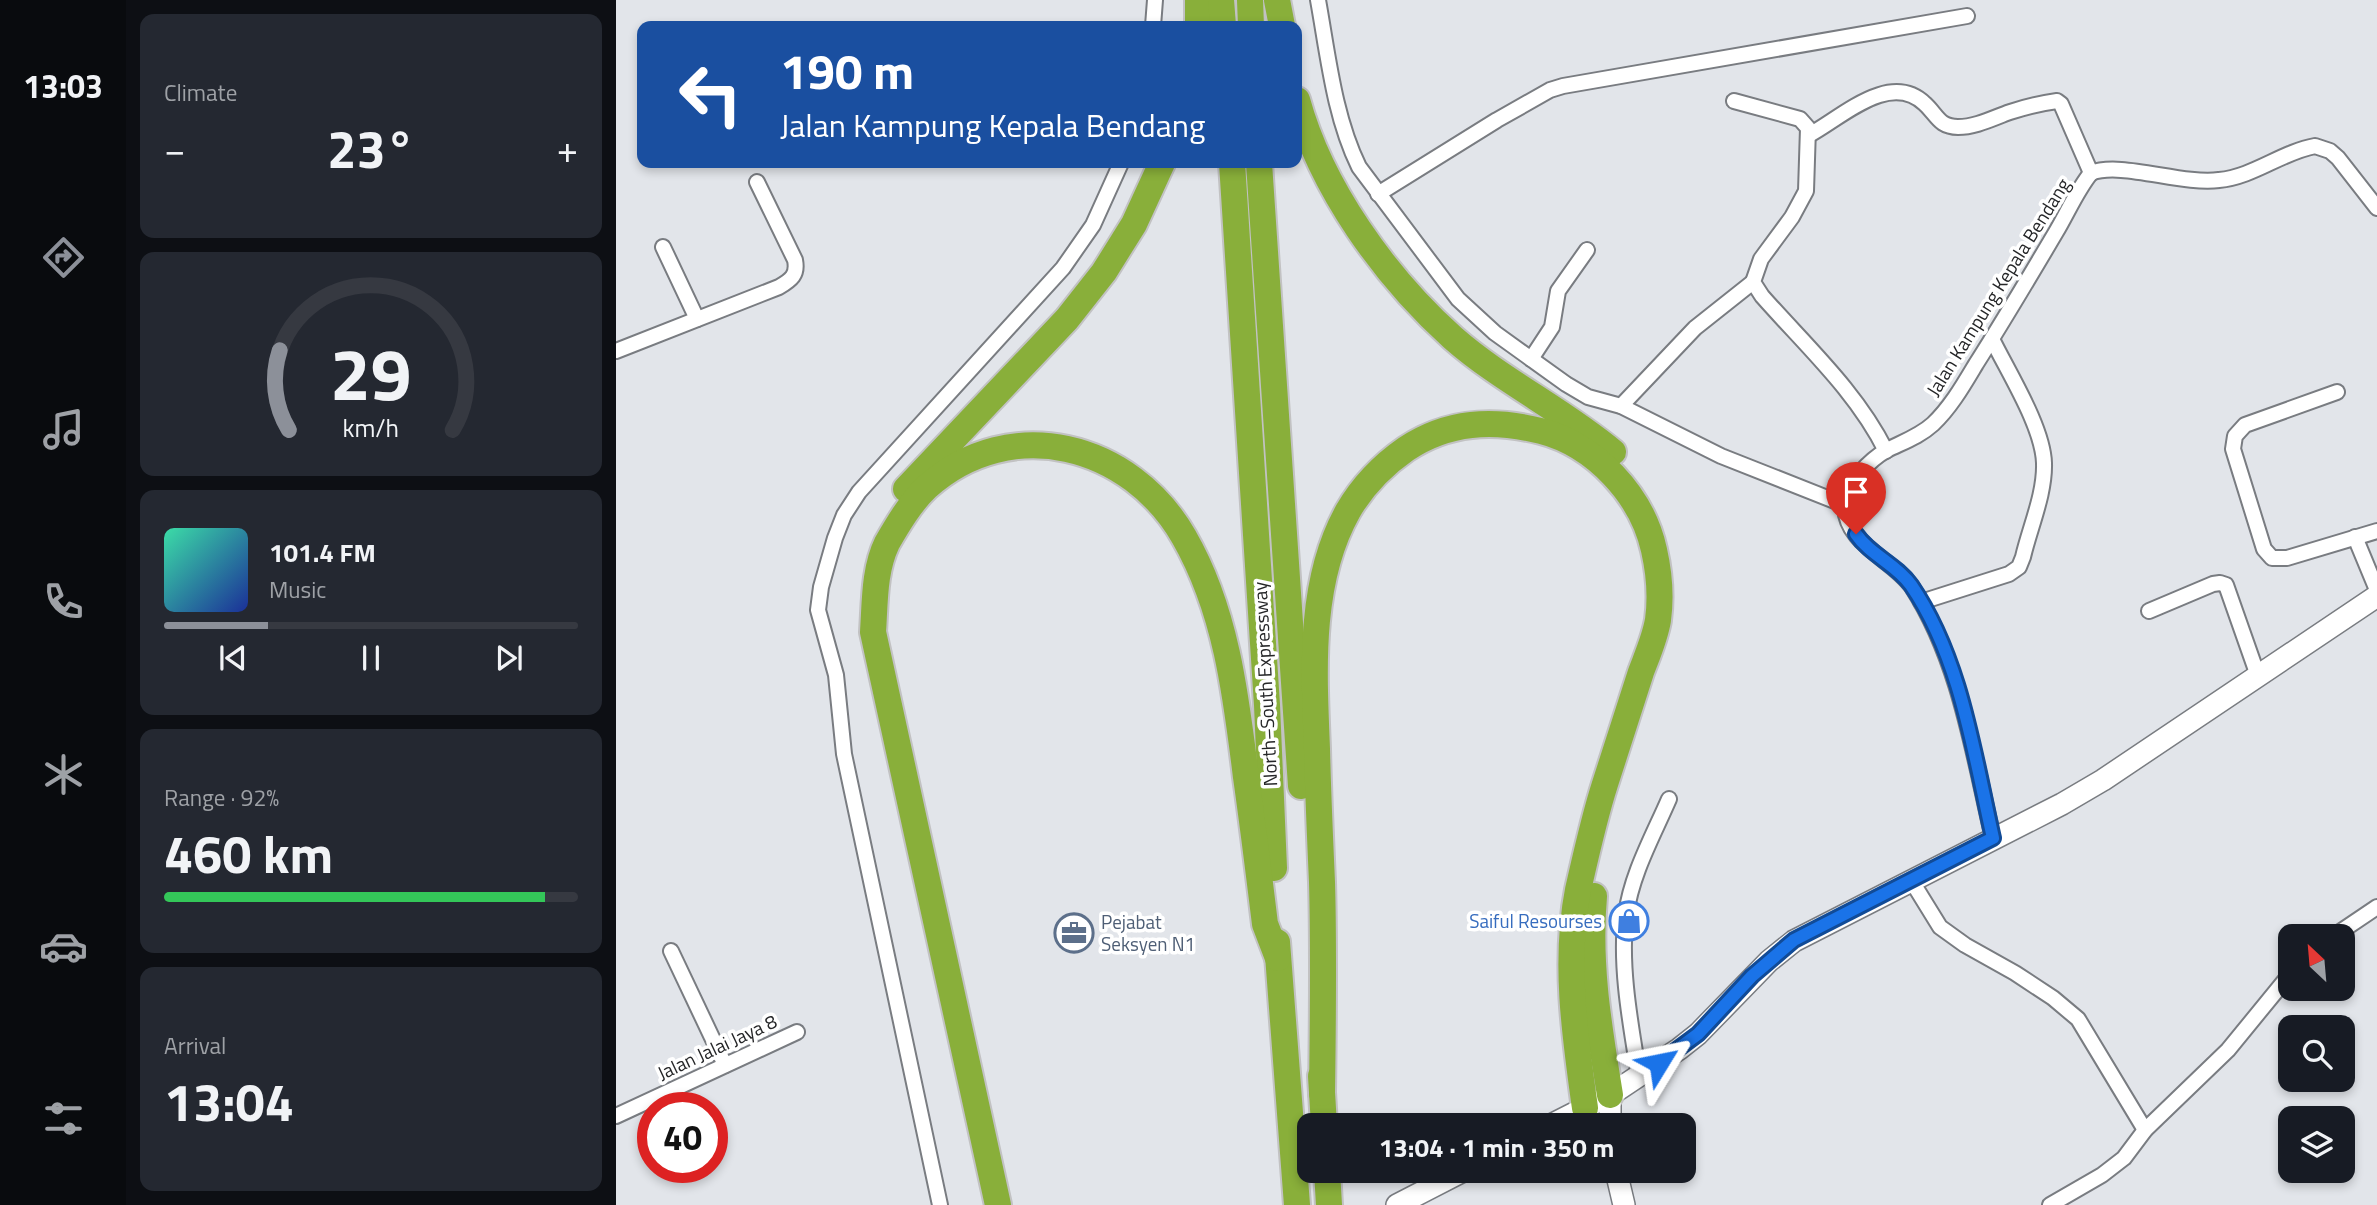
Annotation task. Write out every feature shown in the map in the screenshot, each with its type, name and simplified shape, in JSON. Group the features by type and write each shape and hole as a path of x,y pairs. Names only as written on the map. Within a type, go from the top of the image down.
{"highway":[{"path":"1198,0 1198,21"},
{"path":"1222,0 1223,21"},
{"path":"1250,0 1251,21"},
{"path":"1277,0 1281,21"},
{"path":"1302,119 1322,167 1375,251 1405,289 1453,338 1618,456 1647,492 1671,548 1674,571 1672,617 1617,794 1594,894 1591,937 1595,1007 1610,1095"},
{"path":"979,1205 868,690 858,615 861,592 869,548 895,502 1074,310 1104,272 1134,224 1160,168"},
{"name":"North–South Expressway","path":"1232,168 1267,705 1278,958 1297,1205"},
{"name":"North–South Expressway","path":"1259,168 1323,1113"},
{"path":"1322,1093 1324,931 1315,697 1318,615 1326,568 1348,512 1368,484 1393,459 1414,444 1442,431 1474,424 1511,424 1556,435 1580,448 1622,484 1642,517 1654,548 1657,570 1657,623 1603,790 1576,905 1572,940 1574,1011 1589,1113"},
{"path":"998,1205 873,632 878,566 887,545 907,512 926,488 950,470 984,454 1015,446 1041,445 1073,449 1122,469 1144,486 1183,535 1199,564 1234,678 1265,924 1278,958"},
{"path":"1328,1183 1329,1205"}],"street":[{"path":"1153,21 1155,0"},
{"path":"1318,0 1335,89 1354,156 1363,175 1458,299 1495,333 1588,397 1620,406 1721,456 1845,505 1848,519 1861,542 1901,573 1938,634 1953,675 1993,838"},
{"path":"1378,194 1497,120 1550,90 1563,86 1967,16"},
{"path":"1809,135 1865,100 1882,93 1893,92 1917,98 1941,124 1954,127 1972,125 2011,111 2057,101 2061,104 2091,173 2106,169 2183,180 2221,180 2315,146 2323,147 2338,158 2377,208"},
{"path":"1620,406 1695,328 1753,282 1761,259 1792,217 1806,191 1809,135 1805,122 1734,100"},
{"path":"940,1205 844,754 836,675 818,610 821,587 840,525 859,492 1016,323 1063,268 1093,225 1119,168"},
{"name":"Jalan Kampung Kepala Bendang","path":"1845,505 1855,481 1886,451 1932,425 1963,385 2091,173"},
{"path":"616,351 779,287 795,273 791,250 757,182"},
{"path":"663,247 697,319"},
{"path":"1531,359 1552,327 1558,291 1587,250"},
{"path":"1753,282 1762,296 1854,398 1871,422 1886,451"},
{"path":"1921,602 2009,574 2019,566 2023,557 2043,475 2043,453 2021,397 1992,339"},
{"path":"2337,392 2245,425 2235,436 2233,449 2268,554 2279,559 2377,531"},
{"path":"2355,537 2377,590"},
{"path":"2149,611 2213,584 2226,585 2258,676"},
{"path":"1594,1113 1610,1095 1698,1034 1752,976 1788,945 1816,928 2062,804 2103,780 2377,596"},
{"path":"1639,1076 1625,967 1626,914 1642,862 1669,799"},
{"path":"1911,880 1940,927 2053,998 2078,1019 2145,1130"},
{"path":"2352,924 2377,907"},
{"path":"671,951 725,1065"},
{"path":"2050,1205 2113,1168 2134,1147 2145,1130 2228,1050 2278,989"},
{"name":"Jalan Jalai Jaya 8","path":"616,1116 797,1032"},
{"path":"1610,1095 1610,1113"},
{"path":"1397,1205 1440,1183"},
{"path":"1619,1183 1624,1205"}],"place":[{"name":"Saiful Resourses","path":"1629,921"},
{"name":"Pejabat Seksyen N1","path":"1074,933"}],"route":[{"path":"1659,1063 1698,1034 1752,976 1794,940 1993,838 1957,689 1938,634 1901,573 1861,542 1856,534"}]}
